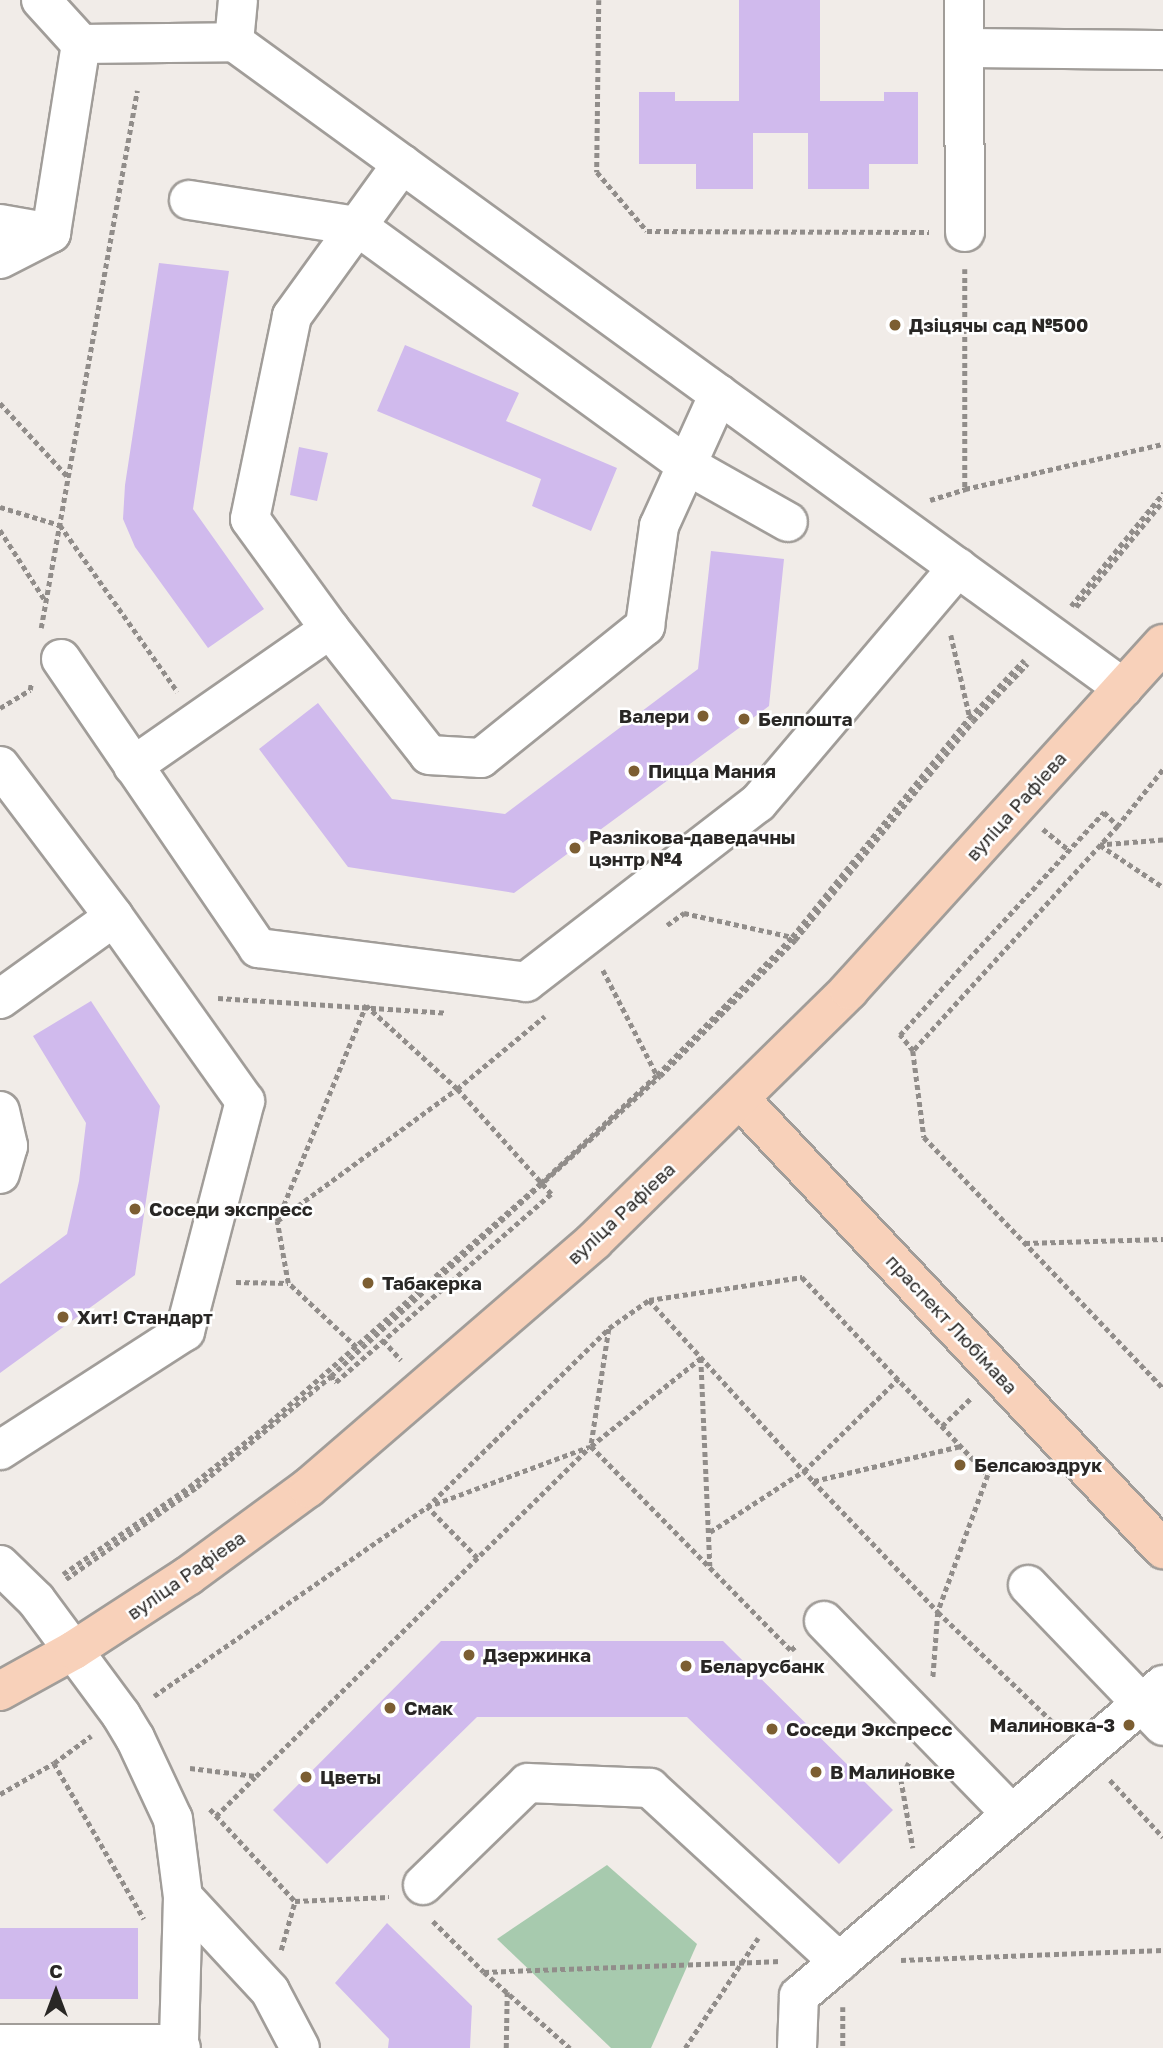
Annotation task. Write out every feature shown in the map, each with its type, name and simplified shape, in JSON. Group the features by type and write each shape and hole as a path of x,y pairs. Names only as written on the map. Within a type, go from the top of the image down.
{"main road":[{"name":"вуліца Рафіева","path":"0,1691 74,1650 188,1576 308,1488 594,1241 849,990 1123,688 1159,656"},
{"name":"праспект Любімава","path":"740,1099 1163,1549"}],"lane":[{"path":"41,0 81,44 234,42 886,514 949,577 1051,635 1123,688"},
{"path":"234,42 237,0"},
{"path":"964,0 965,232"},
{"path":"51,233 81,44"},
{"path":"965,48 1163,50"},
{"path":"402,164 292,316 250,519 330,629 429,755 481,758 645,626 659,526 719,394"},
{"path":"189,200 357,226 685,464 788,522"},
{"path":"0,224 51,233"},
{"path":"0,259 51,233"},
{"path":"44,659 134,766 258,948 526,982 758,803 949,577"},
{"path":"134,766 330,629"},
{"path":"0,766 114,918 245,1101 185,1331 0,1450"},
{"path":"0,999 114,918"},
{"path":"0,1111 8,1146 0,1174"},
{"path":"0,1565 34,1598 121,1715 135,1738 173,1819 183,1898 180,2046 0,2044"},
{"path":"797,2048 799,1996 1085,1753 1156,1705 1028,1585"},
{"path":"824,1621 1012,1814"},
{"path":"415,1899 528,1783 650,1788 839,1962"},
{"path":"183,1898 270,1991 300,2048"}],"path":[{"path":"598,0 597,172 647,231 965,232 965,489"},
{"path":"0,708 30,690 44,659 46,602 137,91"},
{"path":"0,403 68,478"},
{"path":"886,514 965,489 1163,444"},
{"path":"1051,635 1163,493"},
{"path":"542,1184 657,1075 792,937 971,719 1051,635 1163,501"},
{"path":"0,507 60,526 198,721"},
{"path":"0,530 46,602"},
{"path":"34,1598 197,1487 330,1374 660,1076 795,940 971,719 949,577"},
{"path":"913,1051 1118,826 1163,770"},
{"path":"1118,826 1104,813 900,1035 913,1051 924,1136 1163,1388"},
{"path":"1100,845 1163,840"},
{"path":"1100,845 1163,887"},
{"path":"664,927 684,913 792,937"},
{"path":"358,1349 288,1283 277,1222 366,1006 369,962"},
{"path":"593,979 613,963"},
{"path":"603,970 657,1075"},
{"path":"170,995 459,1014"},
{"path":"330,1374 336,1382 551,1194 457,1089 366,1006"},
{"path":"277,1222 457,1089 549,1013"},
{"path":"525,1020 538,1021"},
{"path":"1024,1243 1163,1239"},
{"path":"0,1794 54,1763 426,1507 609,1328 649,1300 802,1277 988,1475 938,1612 929,1729 901,1779 914,1847 905,1857"},
{"path":"649,1300 813,1481 938,1612 1085,1753 1163,1838"},
{"path":"591,1446 609,1328"},
{"path":"216,1816 591,1446 701,1358"},
{"path":"701,1358 710,1566"},
{"path":"709,1533 804,1471 898,1379"},
{"path":"426,1507 591,1446"},
{"path":"591,1446 791,1650 824,1621"},
{"path":"813,1481 961,1446"},
{"path":"426,1507 477,1558"},
{"path":"54,1763 151,1931"},
{"path":"187,1767 256,1776"},
{"path":"207,1805 295,1900 415,1899 507,1992 570,2048"},
{"path":"270,1991 295,1900"},
{"path":"685,2048 779,1907"},
{"path":"506,2048 507,1992"}],"green space":[{"path":"607,1865 697,1944 651,2048 611,2048 497,1939"}],"building":[{"path":"739,0 820,0 820,101 884,101 884,92 918,92 918,164 869,164 869,189 808,189 808,133 753,133 753,189 696,189 696,164 639,164 639,92 675,92 675,101 739,101"},
{"path":"159,263 229,271 193,509 264,609 208,648 135,547 123,519 125,485"},
{"path":"405,345 519,393 506,421 617,468 591,531 532,506 541,479 377,411"},
{"path":"299,447 328,453 317,501 290,495"},
{"path":"711,551 784,559 769,706 514,893 348,867 259,749 318,703 392,799 505,814 698,669"},
{"path":"91,1001 160,1106 135,1275 0,1373 0,1284 67,1234 79,1181 86,1123 33,1036"},
{"path":"441,1641 723,1641 893,1810 839,1864 687,1717 477,1717 327,1864 273,1810"},
{"path":"387,1923 472,2006 470,2048 388,2048 389,2039 335,1983"},
{"path":"0,1928 138,1928 138,1999 0,1999"}],"place":[{"name":"Дзіцячы сад №500","path":"895,325"},
{"name":"Валери","path":"703,716"},
{"name":"Белпошта","path":"744,719"},
{"name":"Пицца Мания","path":"634,771"},
{"name":"Разлікова-даведачны цэнтр №4","path":"575,848"},
{"name":"Соседи экспресс","path":"135,1209"},
{"name":"Табакерка","path":"368,1283"},
{"name":"Хит! Стандарт","path":"63,1317"},
{"name":"Белсаюздрук","path":"960,1465"},
{"name":"Дзержинка","path":"469,1655"},
{"name":"Беларусбанк","path":"686,1666"},
{"name":"Смак","path":"390,1708"},
{"name":"Малиновка-3","path":"1129,1725"},
{"name":"Соседи Экспресс","path":"772,1729"},
{"name":"В Малиновке","path":"816,1772"},
{"name":"Цветы","path":"306,1777"}]}
